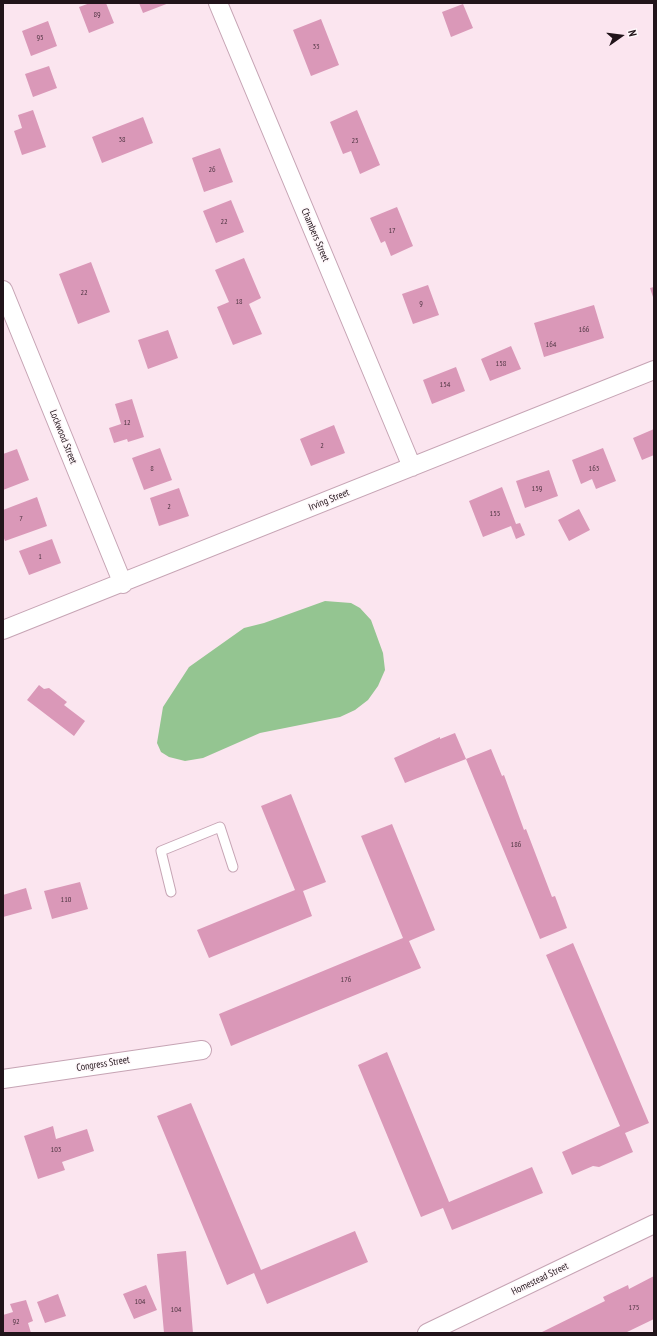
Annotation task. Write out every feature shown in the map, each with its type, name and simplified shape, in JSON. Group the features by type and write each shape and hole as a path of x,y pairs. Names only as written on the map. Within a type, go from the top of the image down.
{"street":[{"name":"Chambers Street","path":"218,3 412,467"},
{"name":"Lockwood Street","path":"3,290 123,584"},
{"name":"Irving Street","path":"3,630 123,584 654,370"},
{"name":"Congress Street","path":"3,1079 202,1050"},
{"name":"Homestead Street","path":"427,1333 654,1224"}],"lane":[{"path":"172,892 161,851 220,827 233,867"}],"shaded area":[{"path":"325,601 351,603 360,608 371,620 383,653 385,670 378,686 368,700 355,710 340,717 260,733 203,758 185,761 169,757 161,752 157,743 163,707 189,667 244,628 264,623"}],"building":[{"path":"90,3 106,3 114,23 89,33 79,7"},
{"path":"139,3 169,3 143,13"},
{"path":"463,4 473,28 451,37 442,12"},
{"path":"321,19 339,65 311,76 293,30"},
{"path":"48,21 57,46 31,56 22,31"},
{"path":"49,66 57,88 33,97 25,74"},
{"path":"33,110 46,147 22,155 14,131 22,128 18,115"},
{"path":"357,110 380,165 360,174 351,151 343,154 330,122"},
{"path":"143,117 153,143 102,163 92,137"},
{"path":"220,148 233,182 204,192 192,158"},
{"path":"231,200 244,232 216,243 203,211"},
{"path":"397,207 413,246 391,256 385,241 381,243 370,218"},
{"path":"244,258 261,298 249,304 262,334 233,345 217,307 229,302 215,270"},
{"path":"91,262 110,312 78,324 59,274"},
{"path":"428,285 439,315 413,324 402,294"},
{"path":"654,287 654,300 650,288"},
{"path":"594,305 604,338 544,357 534,323"},
{"path":"168,330 178,358 148,369 138,340"},
{"path":"511,346 521,369 490,381 481,359"},
{"path":"456,367 465,391 432,404 423,380"},
{"path":"132,399 144,437 128,442 127,439 114,443 109,428 121,424 115,404"},
{"path":"334,425 345,453 311,466 300,439"},
{"path":"654,429 654,455 642,460 633,438"},
{"path":"160,448 172,480 144,490 132,458"},
{"path":"603,448 616,481 596,489 592,479 581,484 572,460"},
{"path":"17,449 29,480 3,490 3,454"},
{"path":"549,470 558,496 525,508 516,481"},
{"path":"502,487 516,524 520,523 525,535 516,539 511,526 483,537 469,501"},
{"path":"179,488 189,516 159,526 150,498"},
{"path":"37,497 47,526 5,541 3,536 3,510"},
{"path":"579,509 590,530 569,541 558,520"},
{"path":"52,539 61,563 29,575 19,551"},
{"path":"39,685 44,689 49,688 67,702 64,705 85,721 74,736 27,700"},
{"path":"455,733 466,759 405,783 394,758 440,737 440,739"},
{"path":"491,749 502,776 504,775 524,830 526,829 552,897 555,896 567,928 540,939 466,759"},
{"path":"291,794 326,882 303,891 312,916 209,958 197,930 295,890 261,806"},
{"path":"392,824 435,930 409,941 421,968 231,1046 219,1014 403,938 361,836"},
{"path":"80,882 88,909 52,919 44,891"},
{"path":"26,888 32,909 3,917 3,895"},
{"path":"573,943 649,1123 625,1133 633,1152 599,1167 593,1166 572,1175 562,1152 620,1126 546,955"},
{"path":"387,1052 449,1202 532,1167 543,1193 452,1230 443,1208 421,1217 358,1065"},
{"path":"191,1103 261,1270 355,1231 368,1262 267,1304 254,1273 227,1285 157,1116"},
{"path":"53,1126 56,1139 87,1129 94,1151 62,1162 65,1170 38,1179 24,1136"},
{"path":"186,1251 193,1333 164,1333 157,1254"},
{"path":"654,1276 654,1319 625,1333 540,1333 605,1301 603,1297 628,1285 629,1289"},
{"path":"146,1285 157,1310 134,1319 123,1294"},
{"path":"58,1294 66,1316 45,1323 37,1302"},
{"path":"26,1300 33,1321 28,1323 31,1333 3,1333 3,1315 13,1312 10,1304"}]}
